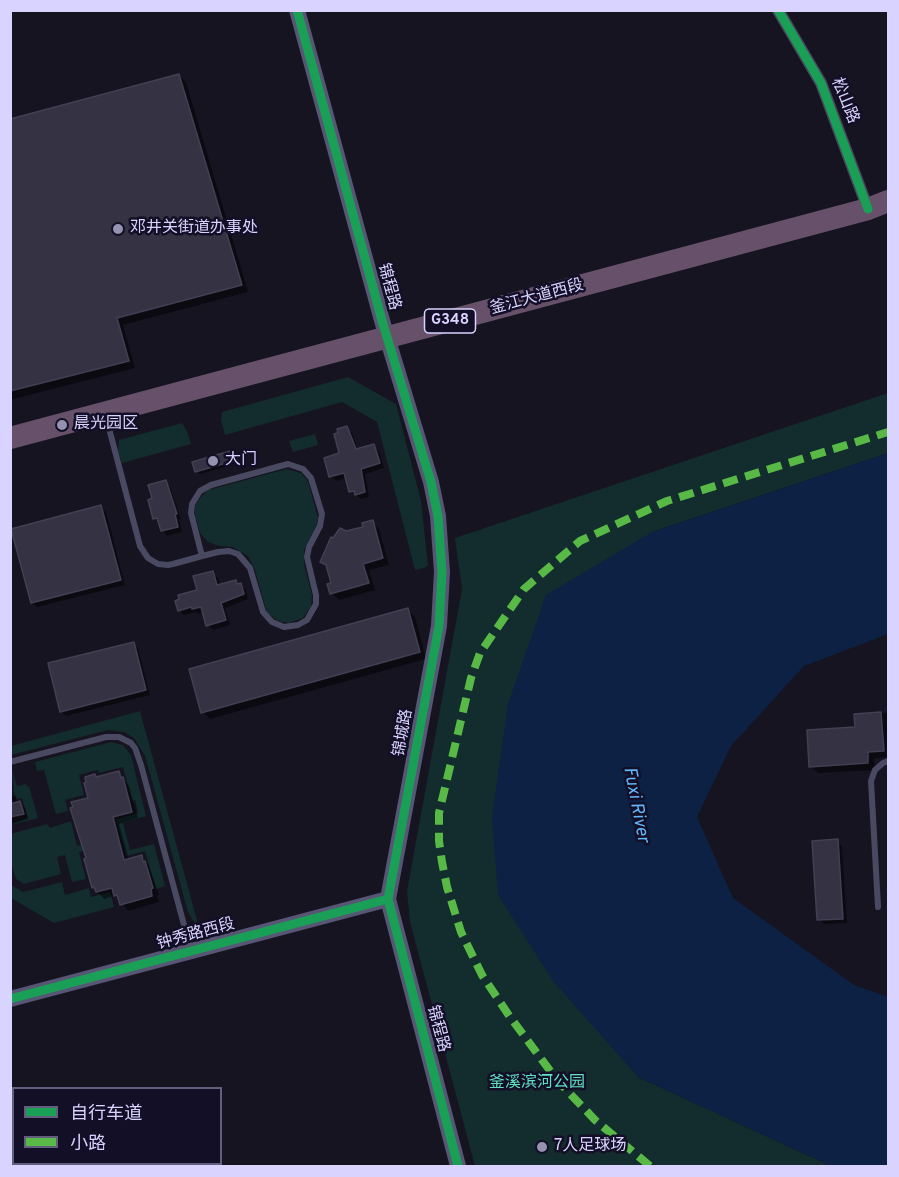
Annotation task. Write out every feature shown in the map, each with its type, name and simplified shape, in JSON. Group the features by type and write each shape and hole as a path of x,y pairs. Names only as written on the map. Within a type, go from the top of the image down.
{"highway":[{"name":"釜江大道西段","path":"10,424 385,331 874,203 888,188"},
{"name":"釜江大道西段","path":"10,438 105,413 385,331"}],"street":[{"name":"锦程路","path":"297,10 385,331 431,482 440,536 442,572"},
{"name":"松山路","path":"778,10 821,83 874,203"},
{"name":"锦城路","path":"388,899 439,626 442,572"},
{"name":"锦程路","path":"388,899 458,1167"},
{"name":"钟秀路西段","path":"10,999 388,899"}],"lane":[{"path":"105,413 143,553 152,561 163,565 202,556 223,551 234,552 242,557 250,568 263,612 275,624 293,627 307,620 314,610 316,599 307,561 308,551 322,517 311,478 303,469 288,464 211,485 200,491 191,508 191,517 202,556"},
{"path":"10,762 106,736 119,737 135,748 192,952"},
{"path":"878,907 871,781 875,770 888,761"}],"green space":[{"path":"348,377 396,404 421,501 428,565 424,568 415,570 377,422 342,402 225,435 221,420 222,412"},
{"name":"釜溪滨河公园","path":"888,393 888,453 652,532 638,1077 831,1166 475,1166 410,922 407,891 462,589 455,538"},
{"path":"182,423 191,444 122,463 118,451 119,440"},
{"path":"315,434 318,445 293,452 289,441"},
{"path":"287,469 301,473 308,481 318,518 304,550 304,565 312,595 311,607 303,618 289,623 278,621 267,613 255,570 248,556 233,547 208,542 200,533 195,515 195,506 208,490"},
{"path":"140,711 198,924 196,925 188,912 145,756 134,738 124,732 108,730 11,755 11,746"},
{"path":"111,742 123,745 131,755 146,816 123,823 130,850 154,844 165,886 156,889 145,851 126,856 116,819 138,813 135,800 132,801 123,767 79,775 84,795 65,800 68,811 56,814 44,770 37,771 35,762"},
{"path":"11,768 17,786 26,784 27,787 29,786 38,818 11,825 11,823 28,818 22,798 12,797 11,791 14,789"},
{"path":"71,821 77,846 100,840 102,845 79,852 86,879 72,882 65,855 57,857 61,874 24,884 16,879 11,863 10,834 47,824 50,828"},
{"path":"62,882 65,895 89,888 91,897 110,892 114,907 54,923 11,898 11,885 23,892"}],"water":[{"name":"Fuxi River","path":"888,453 888,634 804,666 731,746 697,817 733,898 854,985 888,997 888,1166 831,1166 638,1077 553,981 498,895 492,817 508,704 546,595 652,532"}],"building":[{"name":"邓井关街道办事处","path":"179,74 242,285 117,318 129,361 10,391 10,119"},
{"path":"347,426 356,449 374,444 380,463 361,469 365,492 355,495 354,491 349,492 344,473 329,477 324,458 339,453 334,434 338,433 337,429"},
{"name":"大门","path":"230,451 233,461 195,472 192,462"},
{"path":"166,480 177,514 175,514 178,527 161,531 157,518 153,519 148,500 152,498 148,485"},
{"path":"101,505 121,580 31,603 11,529"},
{"path":"373,520 383,558 363,564 369,583 330,594 327,584 331,583 326,565 320,562 331,537 333,538 340,528 346,531 363,527 362,523"},
{"path":"213,571 217,585 236,580 237,584 241,583 244,594 221,603 226,620 206,626 201,607 178,611 175,601 179,599 178,595 197,590 193,576"},
{"path":"408,608 420,652 201,713 189,669"},
{"path":"134,642 146,690 60,712 48,663"},
{"path":"881,712 884,751 868,752 868,763 809,767 807,730 855,727 854,714"},
{"path":"119,771 121,778 123,777 132,812 113,817 124,860 142,855 153,888 151,889 152,896 120,905 112,888 96,892 94,887 92,888 84,859 86,858 70,808 73,807 71,802 88,798 84,783 86,782 85,777 95,774 96,777"},
{"path":"20,801 24,814 10,817 10,804"},
{"path":"838,839 843,919 817,920 812,841"}],"marked path":[{"path":"650,1166 595,1120 557,1080 482,975 461,932 442,862 439,813 471,678 480,653 524,589 580,541 667,501 888,432"}],"cycle path":[{"path":"297,10 383,324 431,482 438,516 442,572 439,626 388,899 458,1166"},
{"path":"778,10 821,83 868,209"},
{"path":"10,999 388,899"}],"place":[{"name":"邓井关街道办事处","path":"118,229"},
{"name":"晨光园区","path":"62,425"},
{"name":"大门","path":"213,461"},
{"name":"7人足球场","path":"542,1147"}]}
